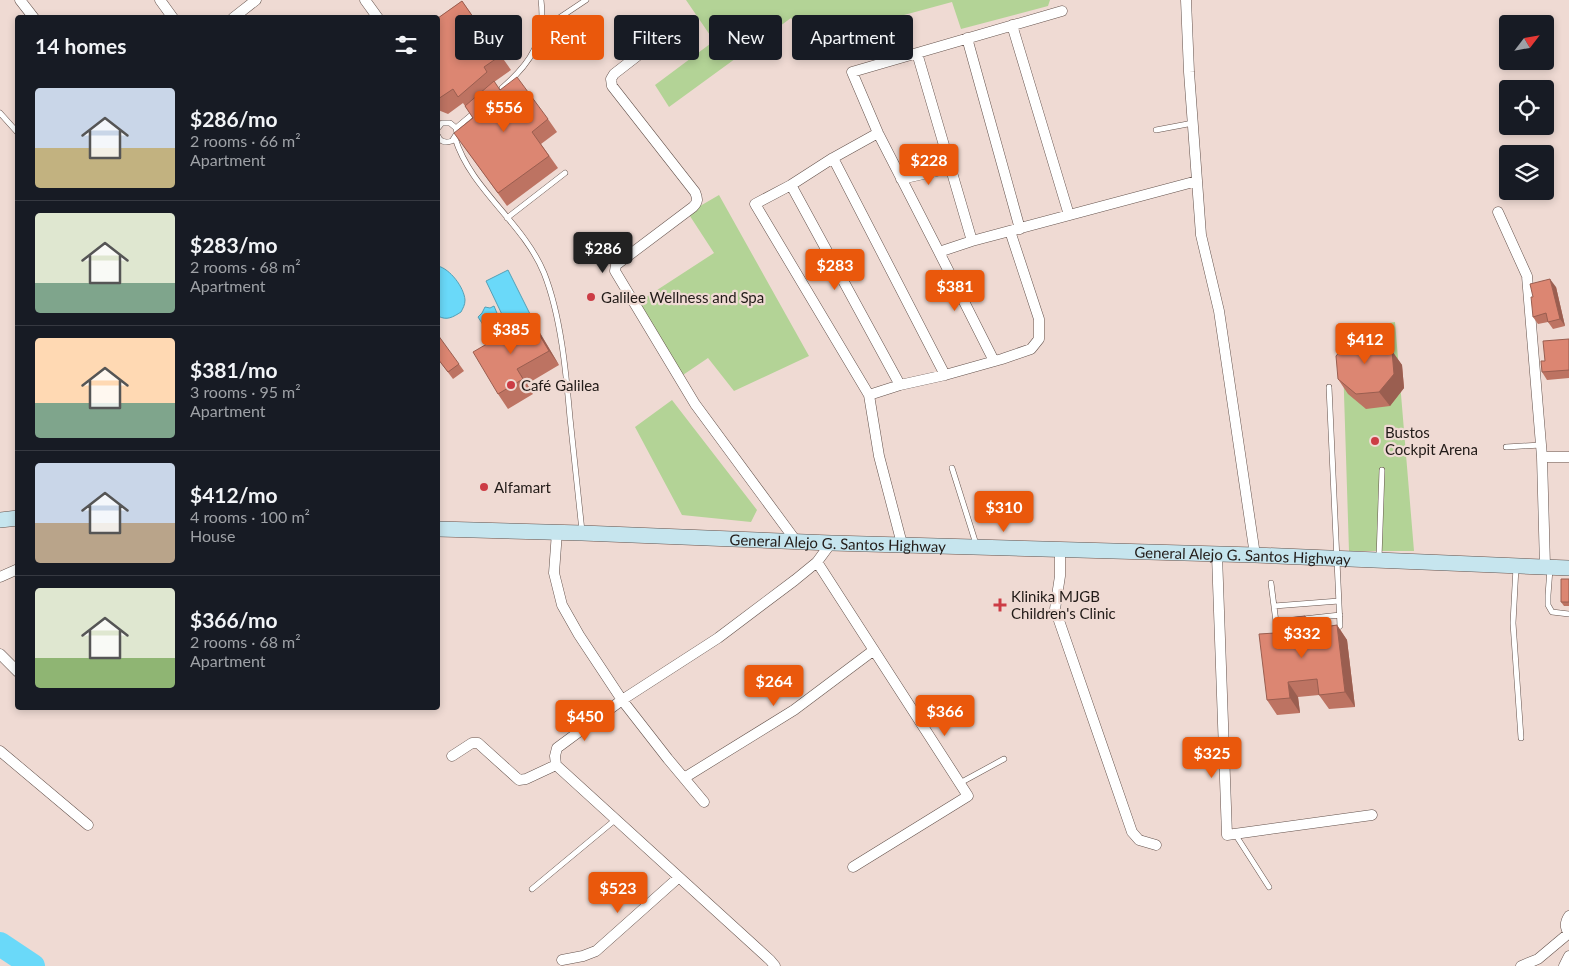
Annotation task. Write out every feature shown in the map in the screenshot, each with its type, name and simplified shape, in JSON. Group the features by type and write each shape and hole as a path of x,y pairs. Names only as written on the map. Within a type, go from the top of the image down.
{"main road":[{"path":"0,520 15,518"},
{"name":"General Alejo G. Santos Highway","path":"440,529 1255,555 1569,568"}],"street":[{"path":"20,0 32,15"},
{"path":"160,0 170,15"},
{"path":"237,15 256,0"},
{"path":"365,0 376,15"},
{"path":"1186,0 1202,235 1219,311 1255,555"},
{"path":"994,361 878,133 852,72 1062,11"},
{"path":"1012,25 1069,214"},
{"path":"869,395 900,385 945,375 1031,349 1039,339 1039,319 967,38"},
{"path":"917,53 972,241"},
{"path":"632,60 614,74 612,86 698,198 697,203 693,207 616,265 615,271 696,404 796,541"},
{"path":"878,133 833,158 791,185 755,204 869,395 879,456 902,544"},
{"path":"833,158 945,375"},
{"path":"902,179 950,168"},
{"path":"939,252 1069,214 1197,181"},
{"path":"791,185 900,385"},
{"path":"1498,212 1527,276 1542,445 1548,566"},
{"path":"1542,457 1569,457"},
{"path":"557,532 554,573 562,605 579,635 622,700 704,802"},
{"path":"775,966 556,765 555,756 557,748 622,700 718,638 796,580 817,562 831,543"},
{"path":"1060,550 1060,576 1055,609 1132,832 1139,840 1156,845"},
{"path":"1217,555 1227,835 1372,815"},
{"path":"817,562 968,796 853,866"},
{"path":"0,577 15,570"},
{"path":"684,778 794,710 874,650"},
{"path":"0,654 15,669"},
{"path":"452,756 472,742 478,743 519,780 526,779 556,765"},
{"path":"0,751 88,825"},
{"path":"562,960 583,956 596,951 678,878"},
{"path":"1521,966 1538,959 1569,933 1566,923 1569,916"},
{"path":"1564,966 1569,956"}],"lane":[{"path":"541,0 542,15"},
{"path":"564,15 586,0"},
{"path":"500,90 522,70 532,53"},
{"path":"456,128 478,109"},
{"path":"0,113 15,130"},
{"path":"440,126 446,122 453,125 457,133 452,141 442,141 440,138"},
{"path":"1156,130 1193,123"},
{"path":"455,138 472,174 530,249 543,272 552,298 564,360 582,533"},
{"path":"507,218 565,173"},
{"path":"1329,387 1340,615 1340,626 1330,635"},
{"path":"1506,447 1542,445"},
{"path":"952,468 976,547"},
{"path":"1379,561 1382,470"},
{"path":"1516,565 1513,623 1521,738"},
{"path":"1548,566 1548,605 1552,612 1569,614"},
{"path":"1271,584 1277,631 1284,638 1291,640"},
{"path":"1274,606 1339,601"},
{"path":"1276,622 1340,615"},
{"path":"960,784 1004,759"},
{"path":"532,889 615,820"},
{"path":"1235,834 1269,887"}],"green space":[{"path":"686,0 1050,0 1048,6 961,29 952,2 904,15 792,15 792,20 791,18 782,25 782,15 709,15 709,34 699,19 699,15 696,15"},
{"path":"709,45 709,60 733,60 669,107 655,85 689,60 699,60 699,52"},
{"path":"719,195 809,356 734,391 708,358 677,379 634,305 714,253 688,213"},
{"name":"Bustos Cockpit Arena","path":"1395,322 1414,551 1349,551 1342,331"},
{"path":"672,400 757,510 751,522 682,515 635,427"}],"water":[{"path":"440,267 452,275 459,284 465,300 461,312 450,318 440,317"},
{"path":"508,270 530,314 507,325 486,281"},
{"path":"494,306 499,318 487,331 478,317 485,307 490,308"}],"building":[{"path":"462,1 472,15 455,15 455,60 494,60 484,67 487,72 458,97 453,89 440,98 440,17"},
{"path":"517,77 548,119 532,132 549,156 498,193 454,133 473,118 465,106 494,81 500,90"},
{"path":"1550,279 1560,319 1548,322 1546,313 1533,317 1531,297 1533,297 1530,284"},
{"path":"530,319 549,351 517,369 523,379 498,394 473,352"},
{"name":"Bustos Cockpit Arena","path":"1374,336 1392,351 1394,374 1379,392 1356,394 1338,379 1336,356 1351,338"},
{"path":"440,338 459,364 448,372 440,362"},
{"path":"1569,339 1569,370 1542,372 1541,361 1545,361 1543,341"},
{"path":"1561,579 1569,579 1569,602 1561,602"},
{"path":"1305,616 1306,621 1302,625 1306,630 1337,625 1345,692 1319,695 1317,679 1288,682 1290,698 1267,700 1259,634 1291,632 1294,626 1289,623 1288,618"}],"waterway":[{"path":"0,944 33,966"}],"place":[{"name":"Galilee Wellness and Spa","path":"591,297"},
{"name":"Café Galilea","path":"511,385"},
{"name":"Bustos Cockpit Arena","path":"1375,441"},
{"name":"Alfamart","path":"484,487"},
{"name":"Klinika MJGB Children's Clinic","path":"1000,605"}]}
